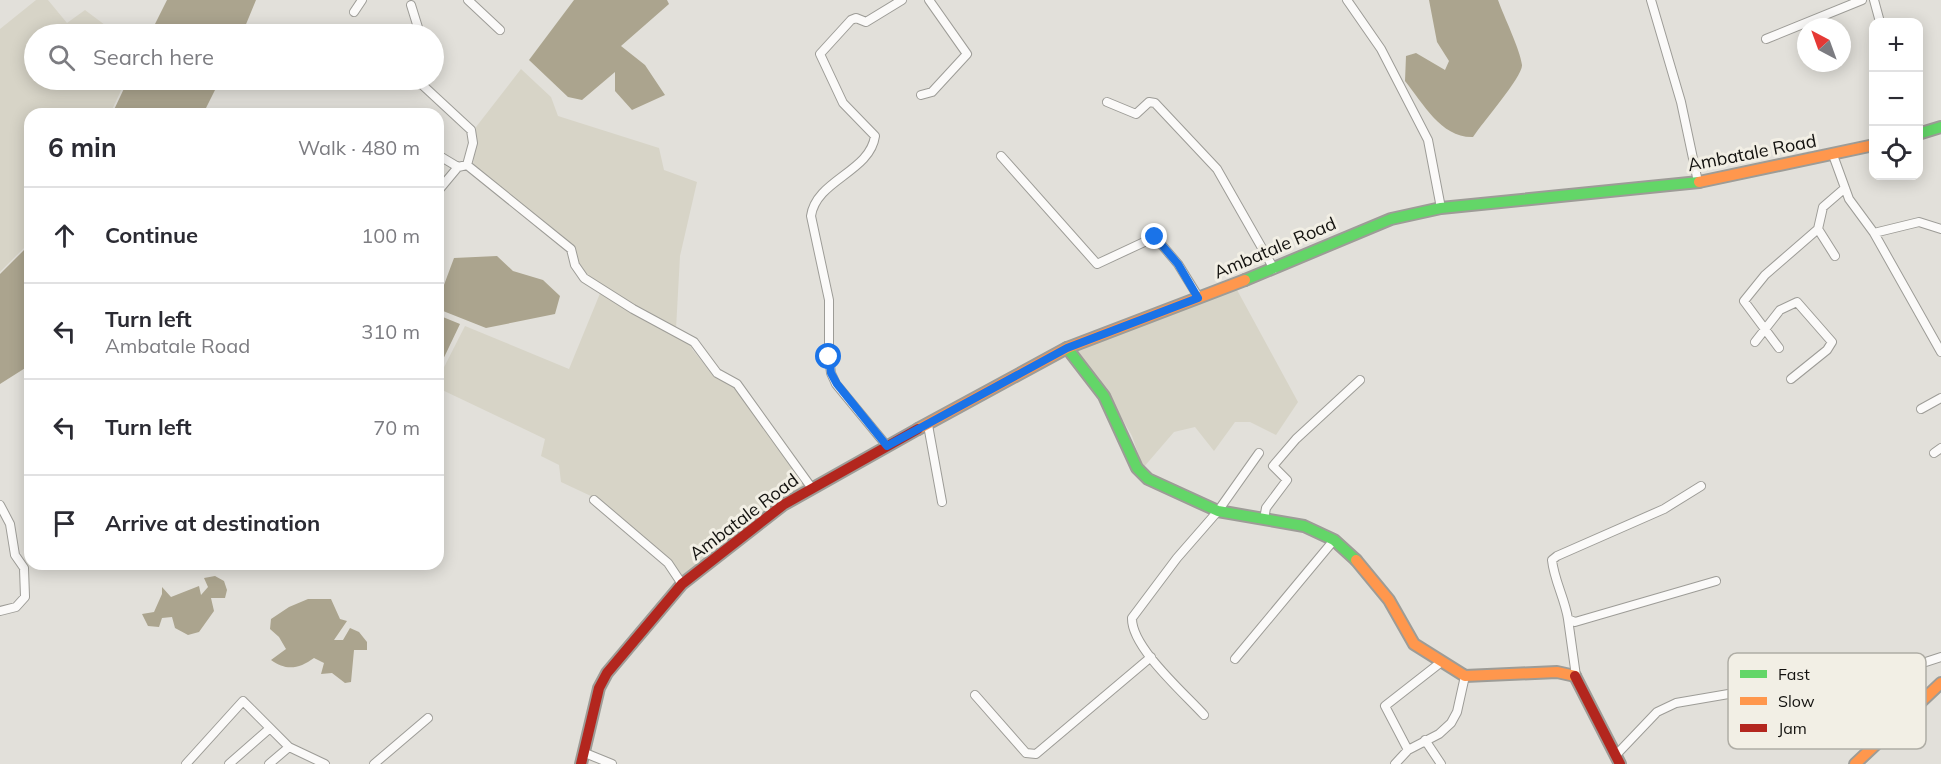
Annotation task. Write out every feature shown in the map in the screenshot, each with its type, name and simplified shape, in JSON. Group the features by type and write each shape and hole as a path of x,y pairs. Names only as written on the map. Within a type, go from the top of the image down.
{"main road":[{"path":"1923,132 1941,127"},
{"name":"Ambatale Road","path":"581,764 594,706 607,673 682,584 775,511 811,487 1067,348 1274,269 1368,227 1441,208 1698,182 1869,146"},
{"path":"1067,348 1104,396 1142,474 1155,483 1218,511 1304,526 1334,540 1364,567 1389,600 1414,644 1440,663 1465,676 1557,672 1576,676 1600,729 1618,759"},
{"path":"1926,697 1941,683"},
{"path":"1855,764 1871,749"}],"street":[{"path":"354,12 362,0"},
{"path":"468,0 500,30"},
{"path":"887,446 837,384 831,373 829,300 811,216 813,206 819,197 867,155 875,136 843,103 820,54 851,20 856,18 866,22 902,0"},
{"path":"921,95 932,92 967,54 929,0"},
{"path":"1347,0 1381,49 1428,141 1434,158 1441,208"},
{"path":"1652,0 1681,102 1698,182"},
{"path":"1766,39 1862,0"},
{"path":"1874,0 1879,18"},
{"path":"410,2 417,24"},
{"path":"428,90 471,130 473,143 467,165"},
{"path":"1107,102 1131,114 1136,114 1149,102 1155,103 1191,139 1228,187 1274,269"},
{"path":"1833,155 1845,188 1860,216 1874,233 1941,352"},
{"path":"1001,156 1097,264 1155,237 1178,264 1198,298"},
{"path":"444,159 458,167"},
{"path":"444,184 458,167 467,165"},
{"path":"467,165 571,249 575,266 584,278 633,309 694,342 717,373 737,384 811,487"},
{"path":"1779,348 1744,301 1765,275 1818,229 1823,207 1845,188"},
{"path":"1874,233 1919,222 1941,229"},
{"path":"1818,229 1835,256"},
{"path":"1755,342 1780,310 1797,302 1832,342 1827,350 1791,379"},
{"path":"1264,519 1266,508 1287,480 1273,466 1296,439 1360,380"},
{"path":"1921,408 1941,398"},
{"path":"928,425 942,502"},
{"path":"1203,715 1151,657 1132,626 1135,610 1218,511 1260,453"},
{"path":"1576,676 1568,619 1552,560 1664,509 1701,486"},
{"path":"594,500 668,563 682,584"},
{"path":"0,505 10,524 15,555 24,568"},
{"path":"1235,659 1334,540"},
{"path":"0,611 16,607 25,597 24,570"},
{"path":"1568,619 1575,622 1607,615 1716,581"},
{"path":"975,695 1026,753 1036,754 1151,657"},
{"path":"1926,662 1941,657"},
{"path":"1408,750 1385,706 1440,663"},
{"path":"1395,764 1408,750 1438,734 1451,723 1457,712 1465,676"},
{"path":"1618,759 1657,712 1676,703 1728,694"},
{"path":"186,764 243,701 289,747 325,764"},
{"path":"374,764 428,718"},
{"path":"229,764 269,729"},
{"path":"1425,740 1441,764"},
{"path":"269,764 289,747"},
{"path":"585,753 612,764"}],"shaded area":[{"path":"36,0 48,0 67,23 85,10 104,24 24,24 24,90 121,90 113,108 24,108 24,248 0,272 0,29"},
{"path":"167,0 256,0 246,24 155,24"},
{"path":"574,0 667,0 669,4 621,46 645,65 665,95 632,110 615,91 615,72 582,100 568,97 529,60"},
{"path":"1429,0 1498,0 1518,50 1522,65 1521,71 1473,137 1462,136 1442,126 1405,81 1406,56 1416,53 1445,70 1449,61 1437,42"},
{"path":"521,69 551,97 558,116 659,148 664,170 697,182 680,256 676,329 602,288 587,276 578,264 575,249 473,167 476,127"},
{"path":"123,90 215,90 206,108 115,108"},
{"path":"24,250 24,369 0,384 0,274"},
{"path":"497,256 513,271 543,280 560,296 555,314 486,328 444,311 444,285 454,258"},
{"path":"1236,288 1298,402 1276,435 1250,422 1235,422 1214,451 1195,427 1174,432 1143,468 1132,436 1105,389 1073,351"},
{"path":"601,291 691,342 692,349 713,375 735,387 805,486 736,532 680,579 593,497 561,482 559,465 541,456 545,439 444,391 444,367 465,326 569,369"},
{"path":"444,317 460,324 444,357"},
{"path":"215,576 224,581 227,590 225,598 211,598 214,611 199,632 188,635 175,628 172,617 162,618 159,627 148,626 142,614 154,612 162,594 162,587 171,597 199,586 201,595 208,587 204,578"},
{"path":"308,599 331,599 340,619 347,621 334,640 343,640 350,628 359,632 367,642 367,650 354,650 351,682 345,683 332,673 321,674 324,663 314,658 293,667 282,666 271,660 286,649 279,637 270,629 271,619 289,607"}],"traffic: fast":[{"path":"1923,132 1941,127"},
{"path":"1245,280 1391,219 1441,208 1699,182"},
{"path":"1067,348 1104,396 1137,468 1148,479 1218,511 1304,526 1334,540 1356,560"}],"traffic: slow":[{"path":"1699,182 1869,146"},
{"path":"918,429 1067,348 1245,280"},
{"path":"1356,560 1389,600 1414,644 1465,676 1557,672 1575,676"},
{"path":"1926,697 1941,683"},
{"path":"1855,764 1871,749"}],"traffic: jam":[{"path":"581,764 599,688 607,673 682,584 783,505 918,429"},
{"path":"1575,676 1620,764"}],"route":[{"path":"829,357 831,373 837,384 887,446 1067,348 1198,298 1178,264 1155,237"}]}
